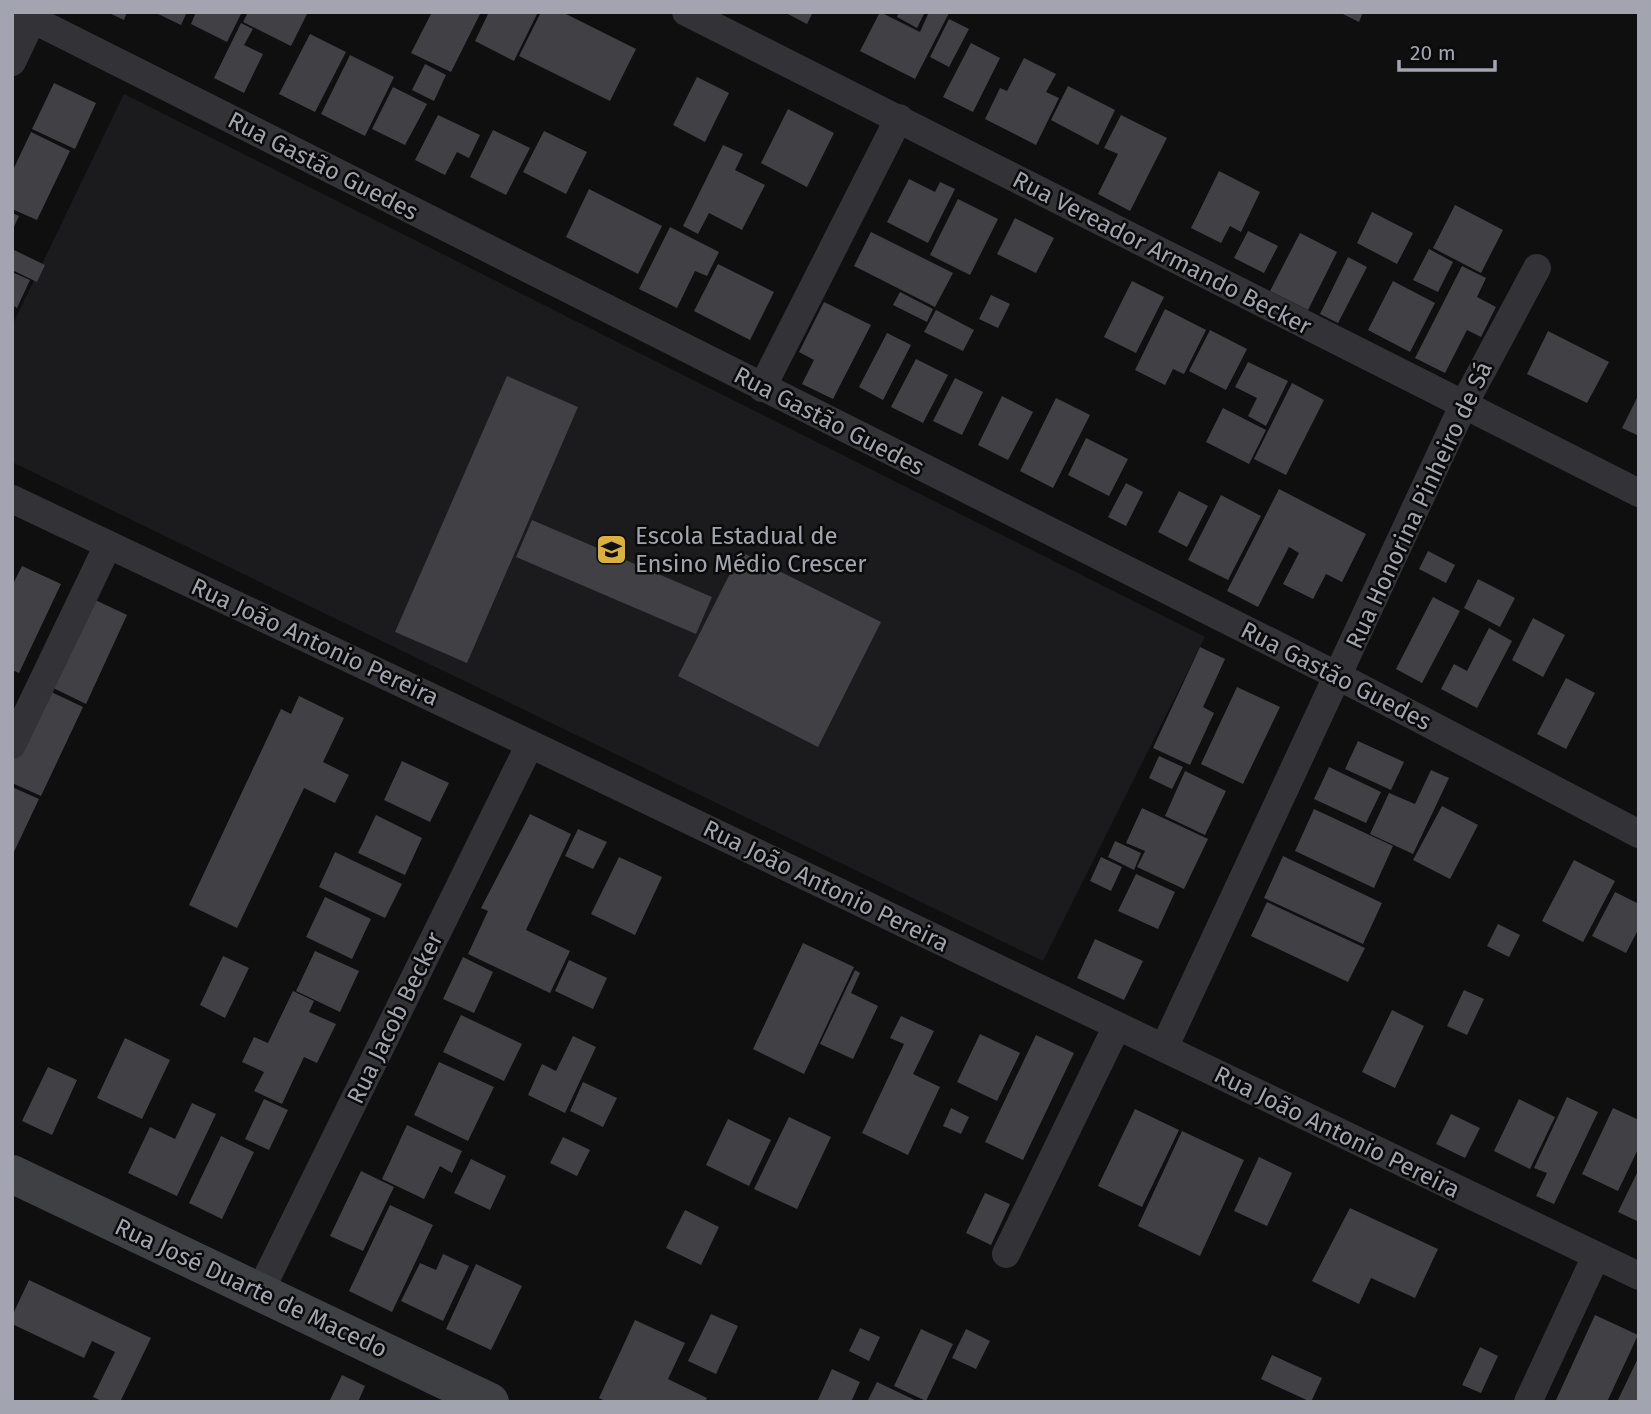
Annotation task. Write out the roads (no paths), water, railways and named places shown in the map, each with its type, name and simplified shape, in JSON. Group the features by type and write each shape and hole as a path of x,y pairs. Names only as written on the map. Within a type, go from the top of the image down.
{"street":[{"name":"Rua Vereador Armando Becker","path":"686,12 728,22 899,118 1639,493"},
{"path":"12,62 25,16"},
{"name":"Rua Gastão Guedes","path":"25,16 1338,676 1639,834"},
{"path":"762,388 899,118"},
{"name":"Rua Honorina Pinheiro de Sá","path":"1164,1048 1463,406 1537,268"},
{"name":"Rua João Antonio Pereira","path":"12,499 530,744 1639,1276"},
{"path":"12,745 108,545"},
{"name":"Rua Jacob Becker","path":"260,1291 530,744"},
{"path":"1006,1254 1116,1026"},
{"name":"Rua José Duarte de Macedo","path":"12,1174 489,1402"},
{"path":"1528,1402 1596,1256"}],"place":[{"name":"Escola Estadual de Ensino Médio Crescer","path":"612,550"}]}
